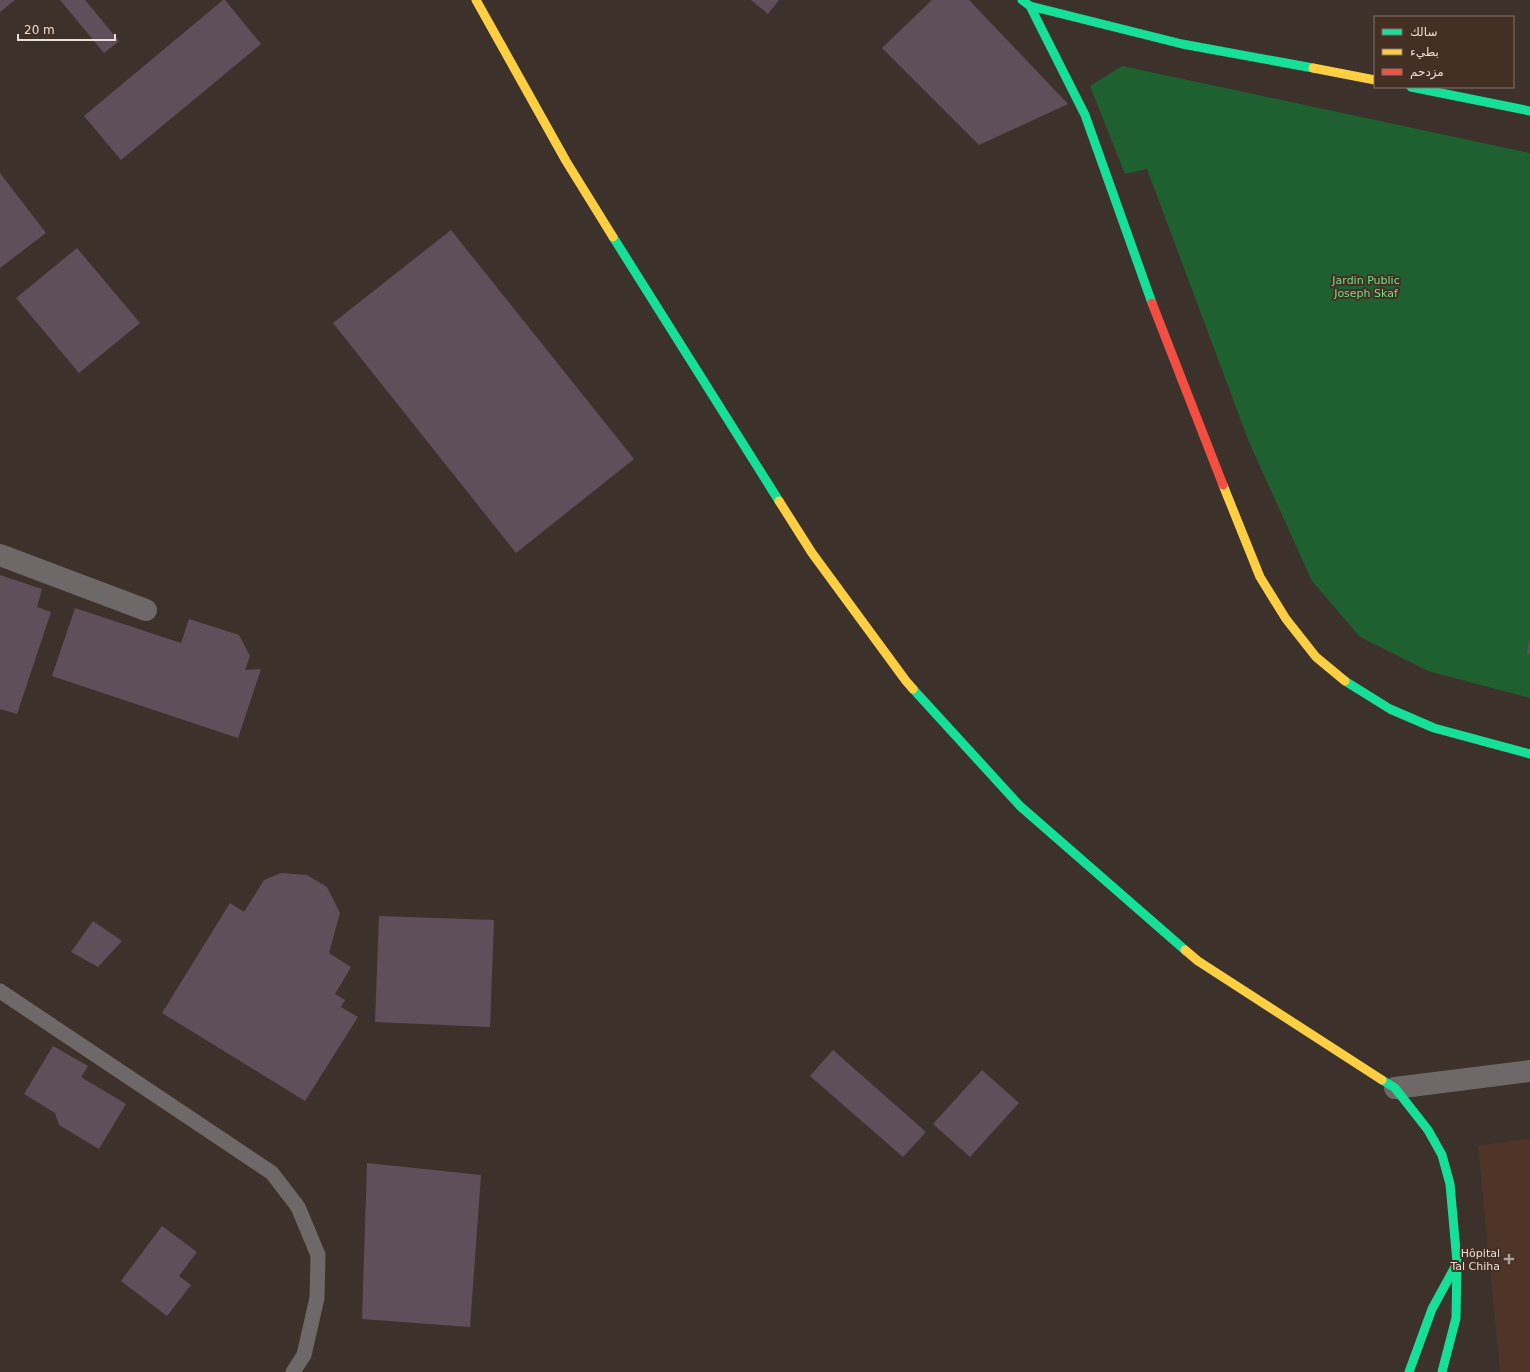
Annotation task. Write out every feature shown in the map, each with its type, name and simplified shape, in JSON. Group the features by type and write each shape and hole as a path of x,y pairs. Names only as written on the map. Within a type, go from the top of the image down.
{"main road":[{"path":"476,0 566,161 812,553 906,681 1020,806 1198,961 1395,1088 1428,1130 1442,1155 1450,1184 1457,1262 1456,1318 1442,1372"},
{"path":"1026,2 1182,44 1374,80"},
{"path":"1026,2 1085,115 1145,285 1242,533 1260,577 1286,619 1316,656 1348,686 1390,710 1434,728 1530,754"},
{"path":"1416,88 1530,111"},
{"path":"1413,1371 1432,1309 1457,1262"}],"street":[{"path":"0,555 146,610"},
{"path":"1395,1088 1530,1071"}],"lane":[{"path":"0,991 272,1173 298,1207 318,1255 317,1298 304,1355 293,1372"}],"shaded area":[{"name":"Hôpital Tal Chiha","path":"1530,1138 1530,1372 1500,1372 1478,1146"}],"green space":[{"name":"Jardin Public Joseph Skaf","path":"1122,66 1530,153 1530,698 1428,671 1360,637 1312,581 1249,442 1147,169 1125,174 1090,86"}],"building":[{"path":"0,0 15,0 0,12"},
{"path":"60,0 85,0 119,41 104,53"},
{"path":"223,0 225,0 261,44 121,160 84,116"},
{"path":"751,0 779,0 768,14"},
{"path":"932,0 969,0 1068,104 979,145 882,48"},
{"path":"0,173 46,233 0,268"},
{"path":"451,230 634,459 516,553 333,323"},
{"path":"77,248 140,323 79,373 16,298"},
{"path":"0,575 42,589 37,607 51,612 17,714 0,709"},
{"path":"75,608 181,643 189,619 239,635 250,656 245,670 261,669 238,738 52,676"},
{"path":"1529,640 1530,654 1527,654"},
{"path":"281,873 307,875 327,887 340,913 329,953 351,967 335,994 345,1000 341,1007 358,1017 305,1101 162,1013 230,903 244,912 264,880"},
{"path":"379,916 494,920 490,1027 375,1022"},
{"path":"93,921 122,941 98,967 71,952"},
{"path":"53,1046 88,1066 81,1077 126,1104 99,1149 59,1125 55,1113 24,1094"},
{"path":"833,1050 926,1132 903,1157 810,1076"},
{"path":"982,1070 1019,1103 970,1157 933,1124"},
{"path":"367,1163 481,1175 470,1327 362,1319"},
{"path":"162,1226 197,1252 179,1276 191,1285 167,1316 121,1281"}],"traffic: fast":[{"path":"1022,0 1030,6 1182,44 1313,68"},
{"path":"1030,6 1085,115 1152,303"},
{"path":"1416,88 1530,111"},
{"path":"613,237 779,501"},
{"path":"1345,681 1390,709 1434,728 1530,754"},
{"path":"913,689 1020,806 1185,950"},
{"path":"1382,1080 1395,1088 1428,1130 1442,1155 1450,1184 1457,1262 1456,1318 1442,1372"},
{"path":"1409,1372 1432,1309 1456,1265"}],"traffic: slow":[{"path":"476,0 566,161 613,237"},
{"path":"1313,68 1374,80"},
{"path":"1223,485 1260,577 1286,619 1316,657 1345,681"},
{"path":"779,501 812,553 913,689"},
{"path":"1185,950 1198,961 1382,1080"}],"traffic: jam":[{"path":"1152,303 1223,485"}],"place":[{"name":"Hôpital Tal Chiha","path":"1509,1259"}]}
